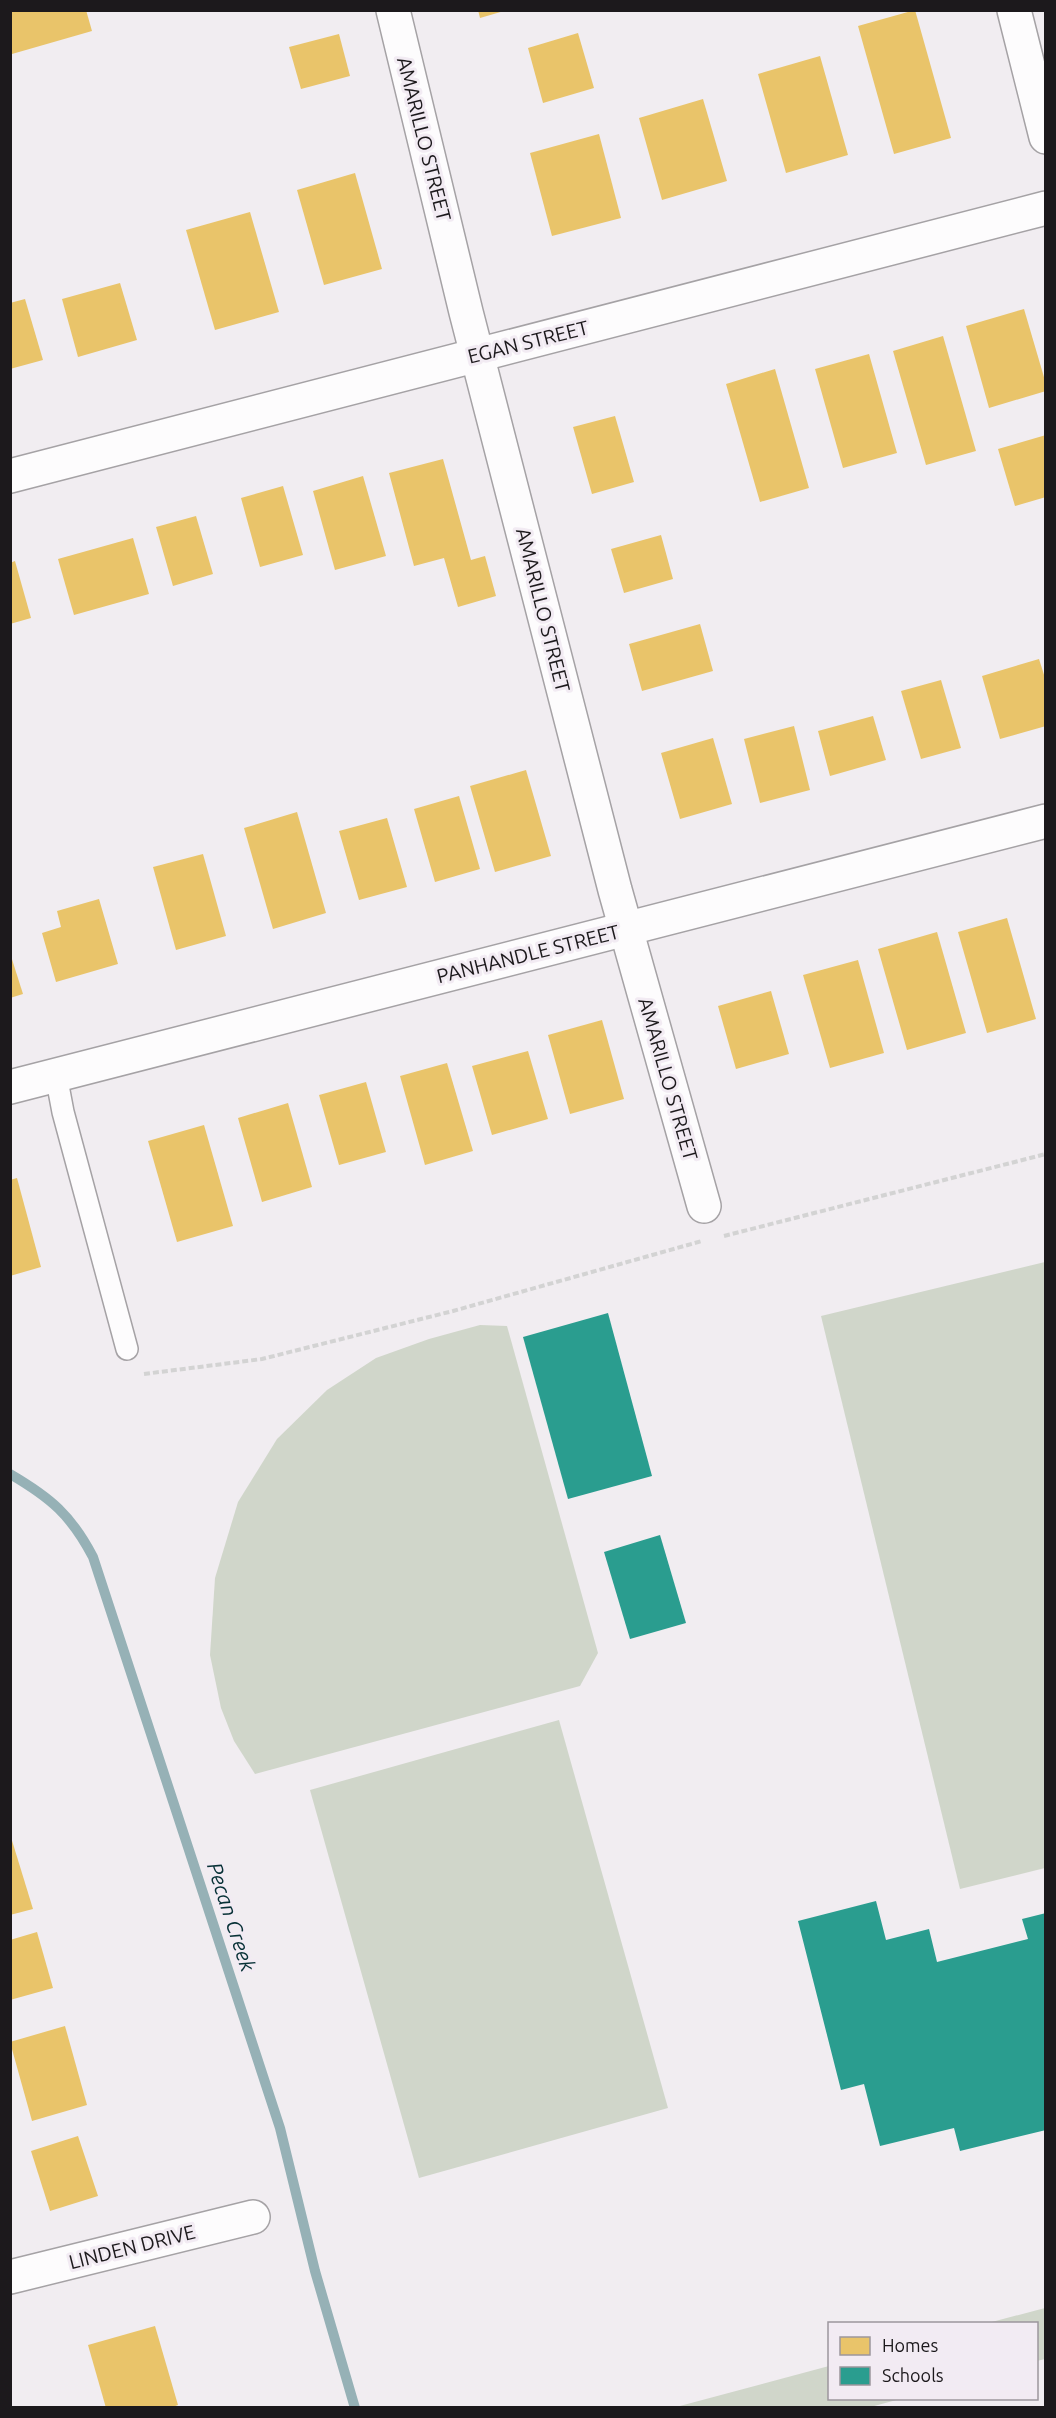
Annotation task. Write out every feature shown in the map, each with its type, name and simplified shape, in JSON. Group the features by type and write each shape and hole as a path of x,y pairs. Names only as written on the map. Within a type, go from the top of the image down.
{"street":[{"name":"AMARILLO STREET","path":"393,10 477,356 625,929 704,1206"},
{"path":"1014,10 1046,137"},
{"name":"EGAN STREET","path":"10,476 1046,208"},
{"name":"PANHANDLE STREET","path":"10,1087 1046,820"},
{"name":"LINDEN DRIVE","path":"10,2277 253,2217"}],"lane":[{"path":"56,1075 63,1112 127,1349"}],"path":[{"path":"713,1238 1046,1154"},
{"path":"127,1349 140,1375 262,1359 453,1311 703,1241"}],"shaded area":[{"path":"1045,1262 1045,1868 960,1889 821,1316"},
{"path":"480,1325 507,1326 598,1653 580,1686 255,1774 234,1741 221,1708 210,1655 215,1578 238,1502 277,1439 327,1390 376,1358 429,1339"},
{"path":"559,1720 668,2108 419,2178 310,1790"},
{"path":"1045,2308 1045,2359 1038,2361 1038,2322 992,2322"},
{"path":"828,2366 828,2400 896,2400 867,2408 676,2407"}],"building: Homes":[{"path":"10,10 86,10 92,31 12,54"},
{"path":"478,10 504,10 504,11 480,18"},
{"path":"915,10 951,138 894,154 858,26"},
{"path":"578,33 594,88 543,103 528,48"},
{"path":"339,34 350,76 301,89 289,47"},
{"path":"820,56 848,155 786,173 758,74"},
{"path":"703,99 727,181 662,200 639,118"},
{"path":"599,134 621,218 552,236 530,153"},
{"path":"355,173 382,269 324,285 297,190"},
{"path":"250,212 279,312 215,330 186,230"},
{"path":"120,283 137,340 78,357 62,299"},
{"path":"25,299 43,360 10,369 10,303"},
{"path":"1024,309 1046,384 1046,391 989,408 966,326"},
{"path":"943,336 976,451 926,465 893,351"},
{"path":"869,354 897,453 843,468 815,369"},
{"path":"775,369 809,488 760,502 726,384"},
{"path":"615,416 634,482 592,494 573,427"},
{"path":"1046,435 1046,497 1015,506 998,449"},
{"path":"443,459 471,560 485,556 496,596 458,607 444,558 414,566 389,473"},
{"path":"363,476 386,556 335,570 313,491"},
{"path":"283,486 303,555 260,567 241,498"},
{"path":"196,516 213,574 173,586 156,527"},
{"path":"661,535 673,579 624,593 611,549"},
{"path":"133,538 149,594 74,615 58,559"},
{"path":"15,561 31,618 10,624 10,563"},
{"path":"700,624 713,671 642,691 629,644"},
{"path":"1039,659 1046,681 1046,726 1000,739 982,676"},
{"path":"941,680 961,748 921,759 901,691"},
{"path":"873,716 886,760 830,776 818,731"},
{"path":"794,726 810,790 760,803 744,739"},
{"path":"713,738 732,804 680,819 661,753"},
{"path":"526,770 551,856 495,872 470,786"},
{"path":"459,796 480,869 435,882 414,809"},
{"path":"297,812 326,913 273,929 244,828"},
{"path":"387,818 407,887 359,900 339,831"},
{"path":"203,854 226,936 176,950 153,867"},
{"path":"99,899 118,964 56,982 42,933 61,927 57,911"},
{"path":"1007,918 1036,1019 987,1033 958,932"},
{"path":"937,932 966,1033 907,1050 878,949"},
{"path":"10,953 23,994 10,998"},
{"path":"858,960 884,1053 830,1068 803,975"},
{"path":"771,991 789,1054 736,1069 718,1006"},
{"path":"602,1020 624,1099 570,1114 548,1035"},
{"path":"528,1051 548,1119 492,1135 472,1066"},
{"path":"447,1063 473,1151 425,1165 400,1076"},
{"path":"366,1082 386,1152 339,1165 319,1095"},
{"path":"288,1103 312,1187 262,1202 238,1118"},
{"path":"204,1125 233,1226 177,1242 148,1141"},
{"path":"17,1178 41,1267 10,1276 10,1180"},
{"path":"10,1834 33,1909 10,1915"},
{"path":"37,1932 53,1988 10,2000 10,1940"},
{"path":"65,2026 87,2105 32,2121 10,2042"},
{"path":"78,2136 98,2196 50,2211 31,2151"},
{"path":"155,2326 178,2405 170,2408 106,2408 88,2345"}],"building: Schools":[{"path":"608,1313 652,1476 568,1499 523,1337"},
{"path":"660,1535 686,1623 630,1639 604,1552"},
{"path":"876,1901 886,1940 929,1929 937,1962 1028,1939 1022,1919 1046,1913 1046,2130 960,2151 954,2128 880,2146 864,2084 841,2090 798,1921"}],"waterway":[{"name":"Pecan Creek","path":"10,1474 37,1491 59,1509 77,1530 93,1557 280,2128 315,2271 355,2408"}]}
